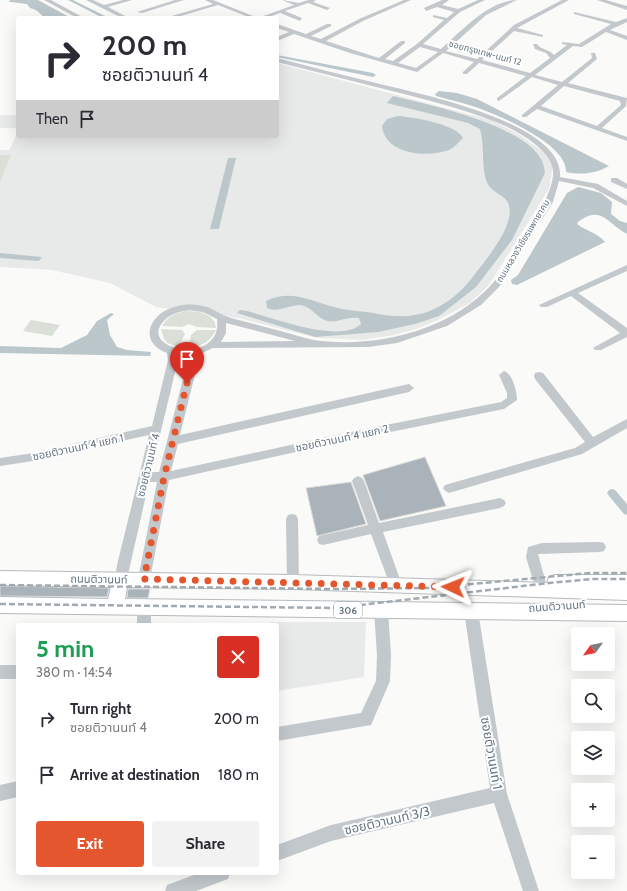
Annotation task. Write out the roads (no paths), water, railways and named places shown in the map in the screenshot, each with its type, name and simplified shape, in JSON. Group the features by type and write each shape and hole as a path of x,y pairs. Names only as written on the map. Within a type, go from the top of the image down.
{"main road":[{"name":"ถนนติวานนท์","path":"0,578 293,582 627,593"},
{"path":"115,606 121,579"},
{"name":"ถนนติวานนท์","path":"509,588 540,582 627,582"},
{"name":"ถนนติวานนท์","path":"479,610 594,603 627,604"},
{"name":"ถนนติวานนท์","path":"0,606 479,610 627,613"}],"street":[{"path":"47,0 77,16"},
{"path":"89,0 122,16"},
{"path":"104,7 129,0"},
{"path":"140,12 181,0"},
{"path":"208,0 250,16"},
{"path":"285,0 300,5"},
{"path":"318,41 361,20 408,0"},
{"path":"426,9 446,0"},
{"path":"393,64 419,45 458,11 482,0"},
{"path":"419,45 443,51 484,14 514,0"},
{"path":"465,73 512,29 528,19 566,0"},
{"path":"600,0 627,8"},
{"path":"266,16 275,12 282,12 311,1 327,8"},
{"path":"320,6 330,1"},
{"path":"175,16 217,4"},
{"path":"436,5 458,11"},
{"path":"282,12 300,19"},
{"path":"576,13 616,24"},
{"path":"435,16 448,20"},
{"path":"564,43 580,46 616,24 627,20"},
{"path":"304,38 329,25"},
{"name":"ซอยกรุงเทพ-นนท์ 12","path":"279,27 304,38 413,69 420,69 443,51 625,100"},
{"path":"512,29 541,36"},
{"path":"606,30 627,38"},
{"path":"279,38 293,32"},
{"path":"380,60 403,42"},
{"path":"535,45 537,48 548,52 553,58"},
{"path":"499,99 571,45"},
{"path":"524,116 595,58 593,54"},
{"name":"ถนนหลวงวิเชียรแพทยาคม","path":"196,352 212,345 368,344 397,340 444,324 478,303 496,285 548,202 556,178 557,168 553,159 546,150 524,134 498,120 460,107 279,61"},
{"path":"597,129 624,105 625,100"},
{"path":"535,106 627,139"},
{"path":"556,178 595,186 625,200"},
{"path":"614,180 627,187"},
{"path":"544,305 627,268"},
{"path":"572,293 626,332 598,348"},
{"name":"ถนนหลวงวิเชียรแพทยาคม","path":"172,352 162,348 156,341 153,333 155,325 162,318 176,310 192,307 203,309 221,318 275,334 319,344"},
{"path":"212,345 222,334 221,318"},
{"path":"172,352 196,352"},
{"name":"ซอยติวานนท์ 4","path":"121,579 122,565 146,477 173,360 172,352"},
{"name":"ซอยติวานนท์ 4","path":"144,579 164,477 196,352"},
{"name":"ซอยติวานนท์ 4 แยก 2","path":"146,477 164,477 341,438 504,405 512,400 512,393 504,375"},
{"path":"539,376 592,443"},
{"path":"168,380 187,383"},
{"path":"174,440 408,388"},
{"path":"449,488 568,454 592,443 627,423"},
{"name":"ซอยติวานนท์ 4 แยก 1","path":"0,462 33,457 156,429"},
{"path":"358,481 396,585"},
{"path":"323,540 500,503"},
{"path":"292,519 293,582"},
{"path":"540,582 532,557 532,552 542,548 600,547"},
{"path":"144,607 144,623"},
{"path":"279,734 366,720 383,681 384,655 381,610"},
{"name":"ซอยติวานนท์ 1","path":"479,610 484,706 499,794 531,891"},
{"path":"0,672 16,672"},
{"path":"0,793 16,789"},
{"name":"ซอยติวานนท์ 3/3","path":"279,852 331,833 499,794"},
{"path":"173,891 217,875"}],"waterway":[{"path":"70,0 103,16"},
{"path":"279,56 373,75"},
{"path":"612,493 627,511"}],"railway":[{"path":"0,585 334,589 429,588 590,573 627,573"},
{"path":"0,604 335,608 549,583 592,579 627,579"}]}
